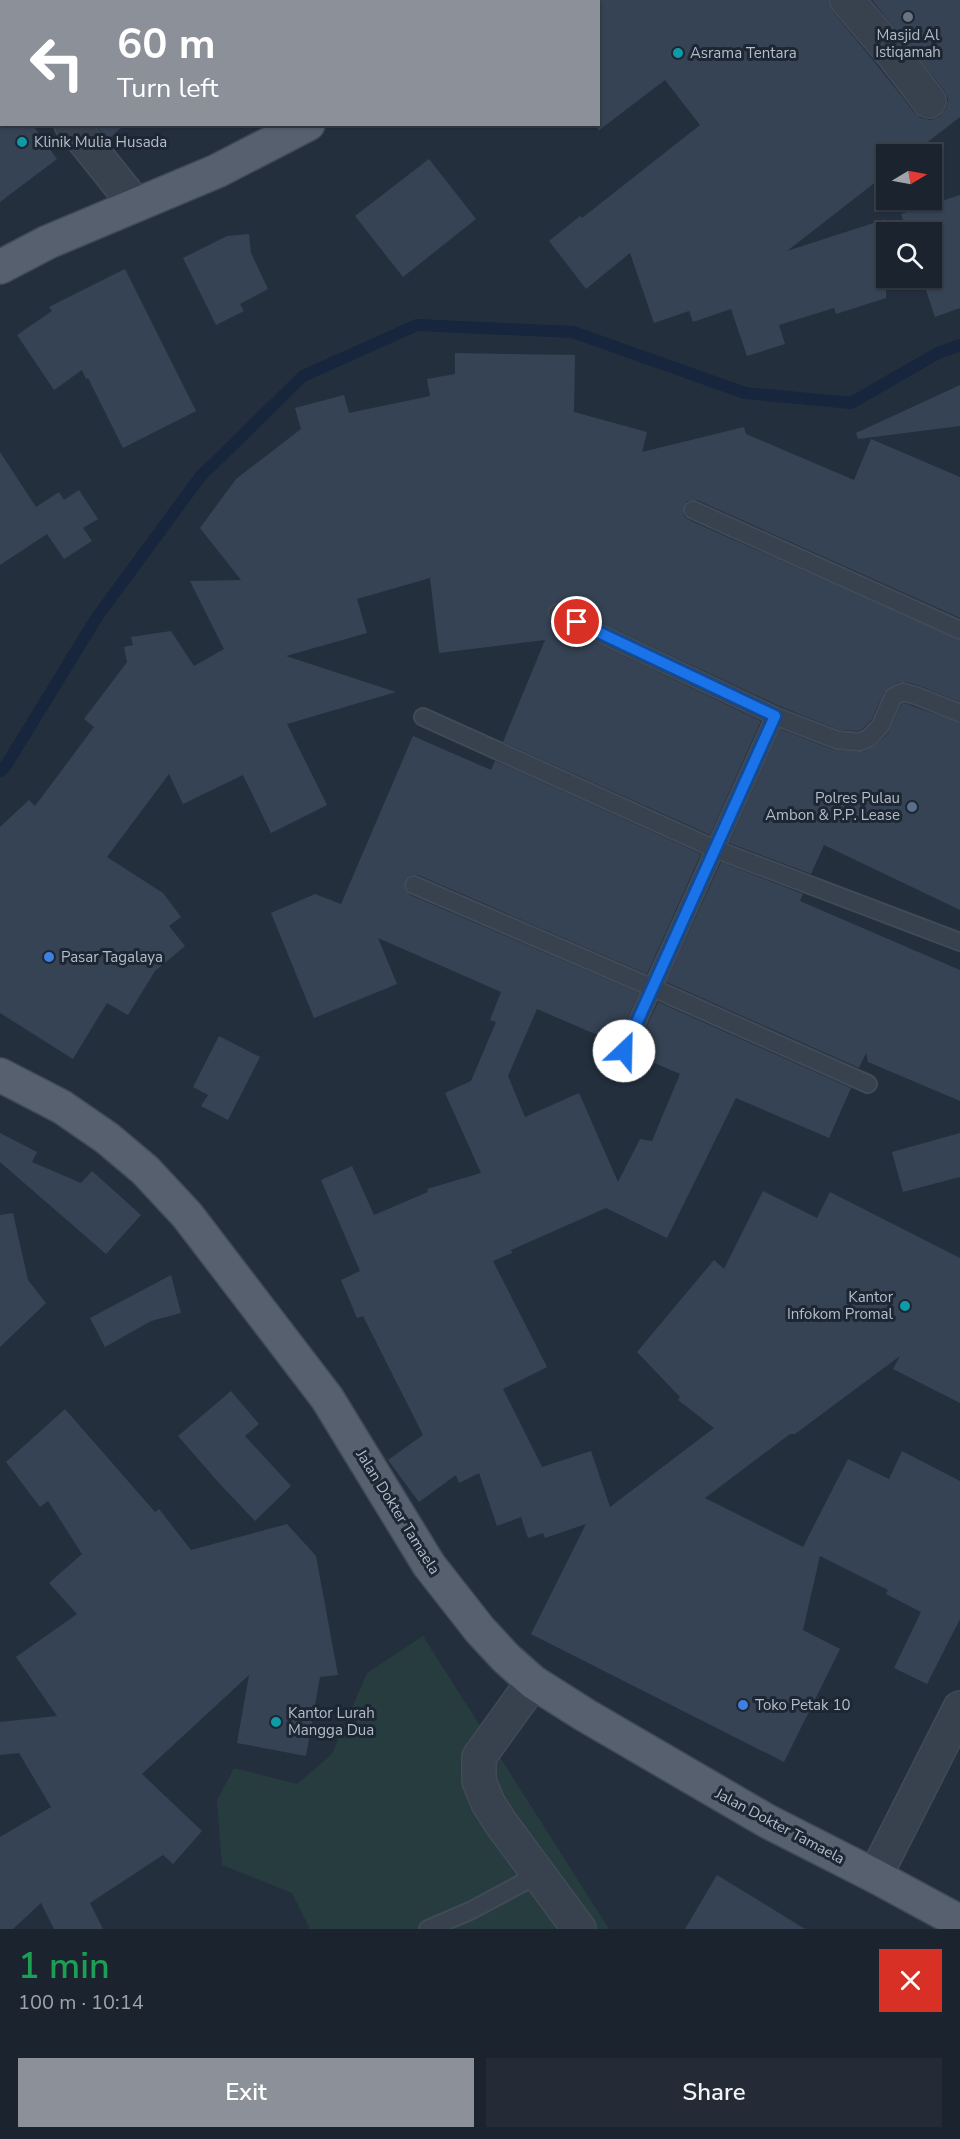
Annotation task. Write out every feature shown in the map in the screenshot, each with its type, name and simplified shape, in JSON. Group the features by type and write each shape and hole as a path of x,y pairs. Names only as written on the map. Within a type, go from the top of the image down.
{"main road":[{"path":"0,267 48,242 217,171 304,126"},
{"name":"Jalan Dokter Tamaela","path":"0,1075 62,1107 107,1138 145,1170 187,1215 327,1398 429,1565 480,1630 533,1682 585,1715 767,1821 960,1922"}],"street":[{"path":"847,0 929,101"},
{"path":"72,126 135,204"},
{"path":"533,1682 479,1757 479,1781 488,1803 579,1929"},
{"path":"875,1876 960,1708"}],"lane":[{"path":"693,510 960,630"},
{"path":"557,613 775,716 837,740 860,742 869,738 881,725 893,697 903,692 960,714"},
{"path":"624,1051 775,716"},
{"path":"423,717 715,849 960,942"},
{"path":"414,885 868,1084"},
{"path":"428,1929 472,1910 539,1874"}],"green space":[{"path":"423,1636 609,1929 310,1929 292,1893 222,1865 217,1800 234,1768 297,1784 332,1754 367,1673"}],"building":[{"path":"600,0 829,0 833,12 914,112 921,118 931,120 940,116 946,109 948,99 944,90 872,0 960,0 960,117 925,144 876,144 876,182 787,251 876,222 876,288 886,288 886,298 836,314 834,308 779,325 785,344 747,356 731,309 693,322 689,311 654,323 630,253 586,289 549,241 580,216 582,218 700,125 665,80 598,131 598,126 600,126"},
{"name":"Klinik Mulia Husada","path":"0,126 33,126 57,159 0,202"},
{"path":"97,126 123,126 108,140"},
{"path":"429,159 476,219 403,277 355,216"},
{"path":"960,195 960,308 935,317 925,288 942,288 942,222 904,222 901,214 913,210 942,210 942,201"},
{"path":"249,234 251,253 268,289 240,304 244,311 216,325 183,258 227,236"},
{"path":"125,269 196,411 123,448 82,370 54,390 17,335 52,311 49,307"},
{"path":"455,353 575,355 574,412 647,432 642,452 744,427 746,434 854,480 871,439 960,477 960,618 697,500 687,501 683,510 684,516 689,520 960,640 960,702 920,686 899,682 884,692 872,719 863,729 839,730 779,706 561,604 552,604 547,613 548,618 553,622 761,721 710,835 503,742 545,640 439,653 430,578 357,599 367,633 286,656 396,692 287,724 327,805 271,833 243,775 183,804 169,774 107,857 163,893 181,917 169,926 185,946 155,971 128,1015 107,1003 73,1059 0,1013 0,827 29,800 35,806 94,727 84,719 127,662 124,647 133,645 131,637 171,631 194,666 224,649 190,581 241,580 200,528 236,479 301,429 295,408 344,395 349,413 430,396 427,379 455,374"},
{"path":"960,385 960,426 858,439 856,433"},
{"path":"0,452 36,507 59,492 64,500 79,490 98,519 83,528 92,541 64,559 47,534 0,565"},
{"path":"904,703 960,723 960,910 824,845 811,874 729,843 780,729 834,750 864,752 876,745 889,732"},
{"path":"413,736 491,770 495,761 701,854 647,974 418,875 412,875 405,880 404,887 410,895 639,993 616,1043 537,1009 508,1076 525,1117 579,1093 618,1182 640,1139 652,1141 680,1074 635,1052 658,1002 851,1088 829,1138 736,1098 667,1238 606,1208 511,1250 512,1253 493,1261 547,1367 503,1389 542,1467 591,1451 610,1507 714,1428 678,1400 680,1397 637,1352 714,1260 724,1269 763,1191 817,1218 830,1192 960,1258 960,1403 893,1369 900,1356 705,1498 803,1547 848,1459 889,1479 902,1451 960,1481 960,1619 927,1684 894,1668 921,1612 886,1594 888,1590 820,1556 803,1630 840,1649 784,1762 531,1634 586,1524 545,1538 543,1533 528,1538 521,1517 497,1526 479,1473 459,1483 456,1475 419,1502 388,1460 423,1435 363,1316 357,1318 341,1280 360,1271 321,1180 352,1166 374,1215 428,1192 427,1189 481,1173 445,1093 471,1081 496,1022 490,1020 501,992 378,938 397,984 314,1018 271,913 315,894 341,904"},
{"path":"721,862 803,894 800,901 960,970 960,1101 868,1062 866,1053 859,1068 666,982"},
{"path":"219,1036 260,1057 228,1120 201,1106 208,1095 193,1087"},
{"path":"0,1133 37,1152 32,1162 81,1183 92,1171 141,1215 106,1254 0,1162"},
{"path":"960,1133 960,1177 903,1192 892,1152"},
{"path":"13,1213 28,1280 46,1303 0,1347 0,1215"},
{"path":"171,1275 181,1313 151,1321 105,1347 90,1318"},
{"path":"231,1391 259,1424 245,1436 291,1486 255,1521 178,1436"},
{"path":"65,1409 155,1512 159,1509 191,1550 287,1524 316,1556 338,1675 320,1677 306,1756 237,1743 249,1675 142,1774 202,1831 173,1864 163,1855 90,1903 103,1929 54,1929 41,1903 13,1929 0,1929 0,1837 51,1807 19,1753 0,1755 0,1722 57,1716 16,1657 77,1614 49,1583 82,1554 48,1501 40,1507 6,1462"},
{"path":"717,1875 805,1929 685,1929"}],"waterway":[{"path":"0,771 5,767 97,617 200,477 303,376 417,325 573,332 745,393 851,403 938,353 960,345"}],"place":[{"name":"Masjid Al Istiqamah","path":"908,17"},
{"name":"Asrama Tentara","path":"678,53"},
{"name":"Klinik Mulia Husada","path":"22,142"},
{"name":"Polres Pulau Ambon & P.P. Lease","path":"912,807"},
{"name":"Pasar Tagalaya","path":"49,957"},
{"name":"Kantor Infokom Promal","path":"905,1306"},
{"name":"Toko Petak 10","path":"743,1705"},
{"name":"Kantor Lurah Mangga Dua","path":"276,1722"}],"route":[{"path":"577,622 775,716 624,1051"}]}
